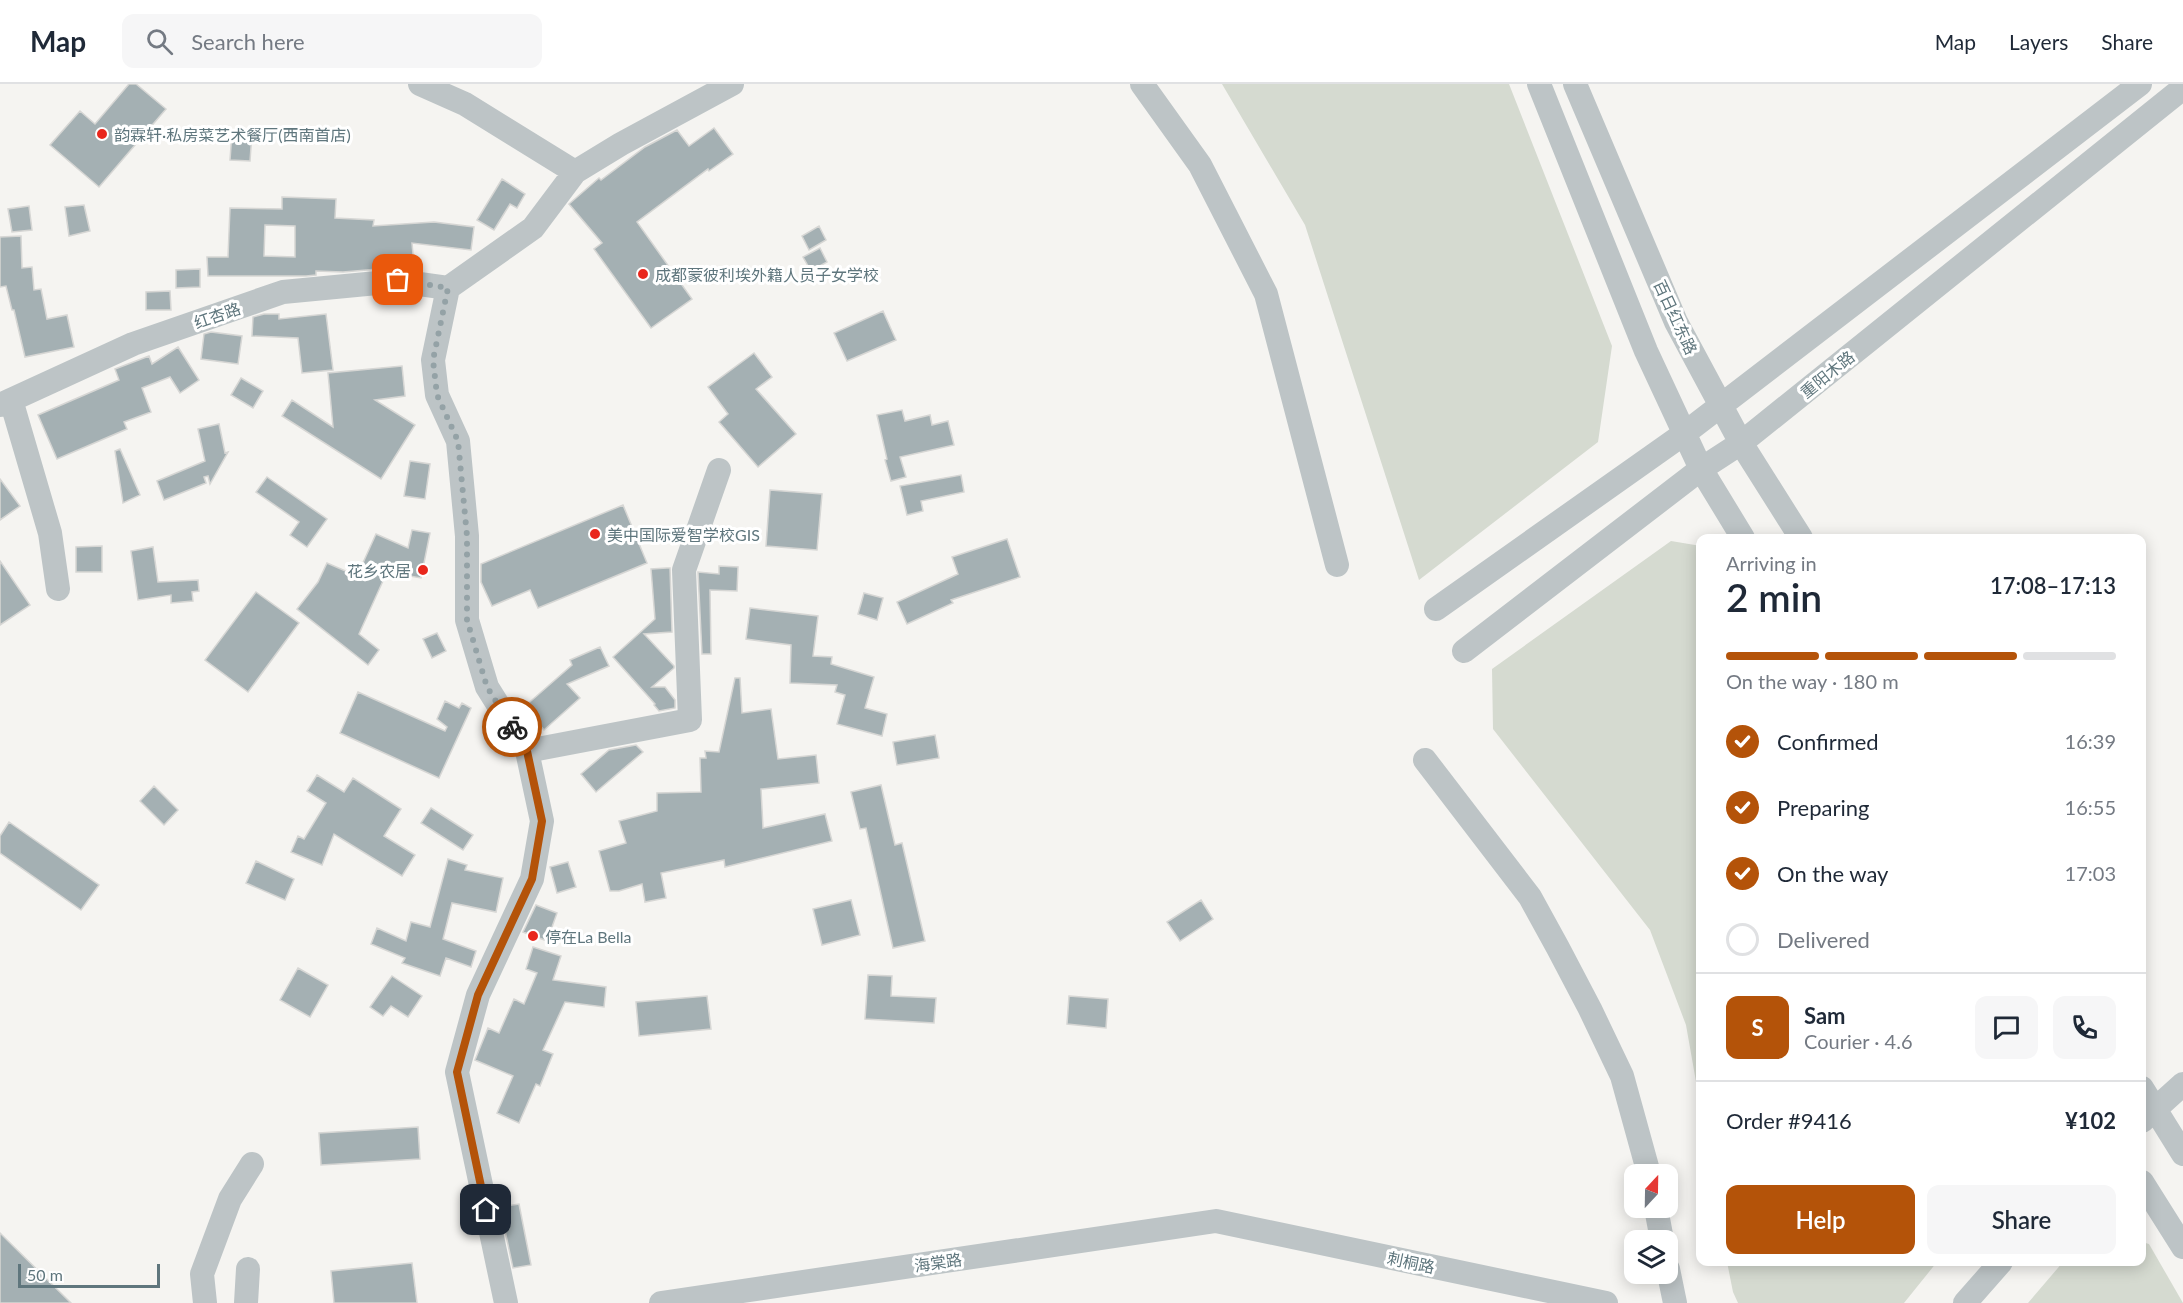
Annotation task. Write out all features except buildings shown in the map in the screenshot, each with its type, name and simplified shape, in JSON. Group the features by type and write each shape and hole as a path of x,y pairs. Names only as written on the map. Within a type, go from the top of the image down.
{"street":[{"path":"420,84 465,104 575,172"},
{"path":"506,1303 457,1072 478,995 532,879 542,821 527,751 487,687 467,620 467,536 458,441 437,395 433,360 448,288 533,228 575,172 621,144 732,84"},
{"path":"1142,84 1200,165 1266,294 1338,565"},
{"path":"1539,84 1647,351 1701,469 1741,534"},
{"name":"百日红东路","path":"1575,84 1676,322 1741,443 1798,534"},
{"path":"1436,609 1685,434 2140,84"},
{"name":"重阳木路","path":"1464,651 1701,469 1741,443 2183,88"},
{"name":"红杏路","path":"6,402 133,344 283,291 398,280 448,288"},
{"path":"6,402 50,533 58,589"},
{"path":"527,751 690,720 684,570 719,470"},
{"path":"1425,760 1530,897 1558,948 1622,1076 1646,1164"},
{"path":"2183,1084 2149,1115 2183,1154"},
{"path":"205,1303 202,1274 230,1198 252,1164"},
{"path":"2146,1188 2183,1247"},
{"name":"海棠路","path":"661,1303 1216,1221"},
{"name":"刺桐路","path":"1216,1221 1606,1303"},
{"path":"1965,1303 1997,1266"},
{"path":"246,1303 248,1269"},
{"path":"1671,1284 1675,1303"}],"shaded area":[{"path":"1222,84 1509,84 1612,346 1598,442 1419,580 1305,225"},
{"path":"1671,541 1696,545 1696,1082 1686,1025 1650,930 1493,729 1492,669"},
{"path":"2146,1243 2149,1244 2183,1303 2028,1303 2060,1266 2146,1266"},
{"path":"1728,1266 1934,1266 1904,1303 1738,1303 1733,1292"}],"way so far":[{"path":"398,280 448,288 433,360 437,395 458,441 467,536 467,620 487,687 512,727"}],"place":[{"name":"韵霖轩·私房菜艺术餐厅(西南首店)","path":"102,134"},
{"name":"成都蒙彼利埃外籍人员子女学校","path":"643,274"},
{"name":"美中国际爱智学校GIS","path":"595,534"},
{"name":"花乡农居","path":"423,570"},
{"name":"停在La Bella","path":"533,936"}],"route":[{"path":"486,1210 457,1072 478,995 532,879 542,821 527,751 512,727"}]}
